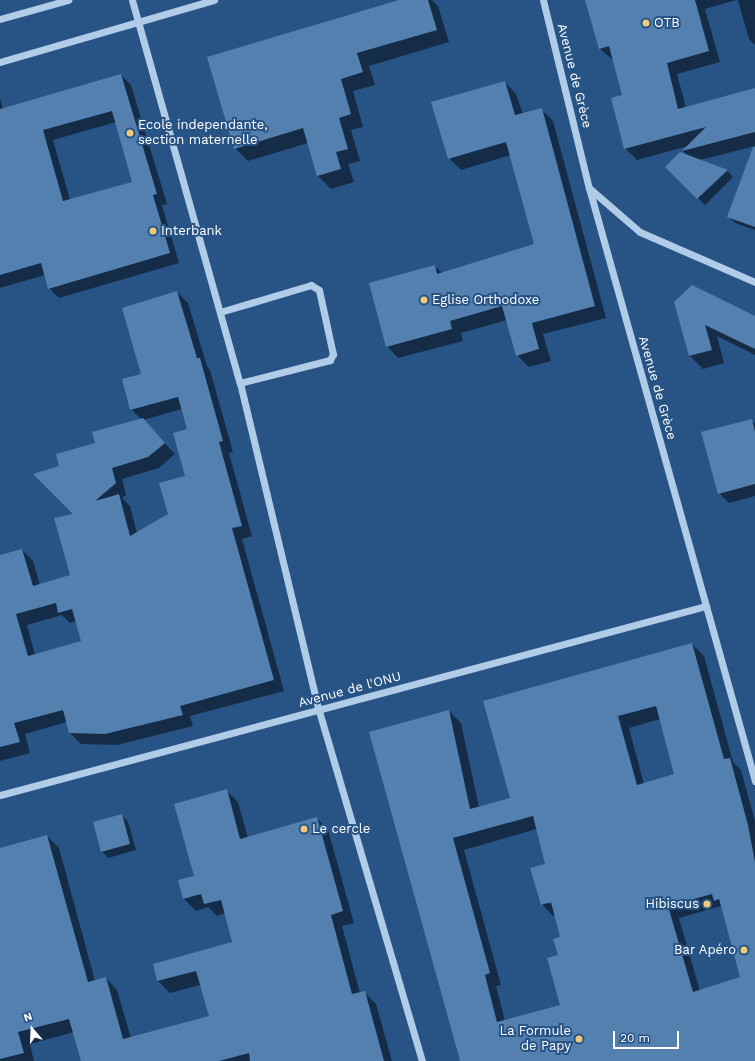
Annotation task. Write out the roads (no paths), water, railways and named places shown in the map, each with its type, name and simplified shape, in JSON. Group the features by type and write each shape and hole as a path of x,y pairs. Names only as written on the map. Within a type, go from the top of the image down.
{"street":[{"path":"0,19 68,0"},
{"path":"132,0 240,383 319,711 422,1061"},
{"path":"0,62 214,0"},
{"name":"Avenue de Grèce","path":"543,0 589,188 755,781"},
{"path":"589,188 624,221 640,232 755,282"},
{"path":"220,312 311,285 319,290 333,354 330,360 240,383"},
{"name":"Avenue de l'ONU","path":"0,795 319,711 706,606"}],"place":[{"name":"OTB","path":"646,23"},
{"name":"Ecole independante, section maternelle","path":"130,133"},
{"name":"Interbank","path":"153,231"},
{"name":"Eglise Orthodoxe","path":"424,300"},
{"name":"Le cercle","path":"304,829"},
{"name":"Hibiscus","path":"707,904"},
{"name":"Bar Apéro","path":"744,950"},
{"name":"La Formule de Papy","path":"579,1039"}]}
